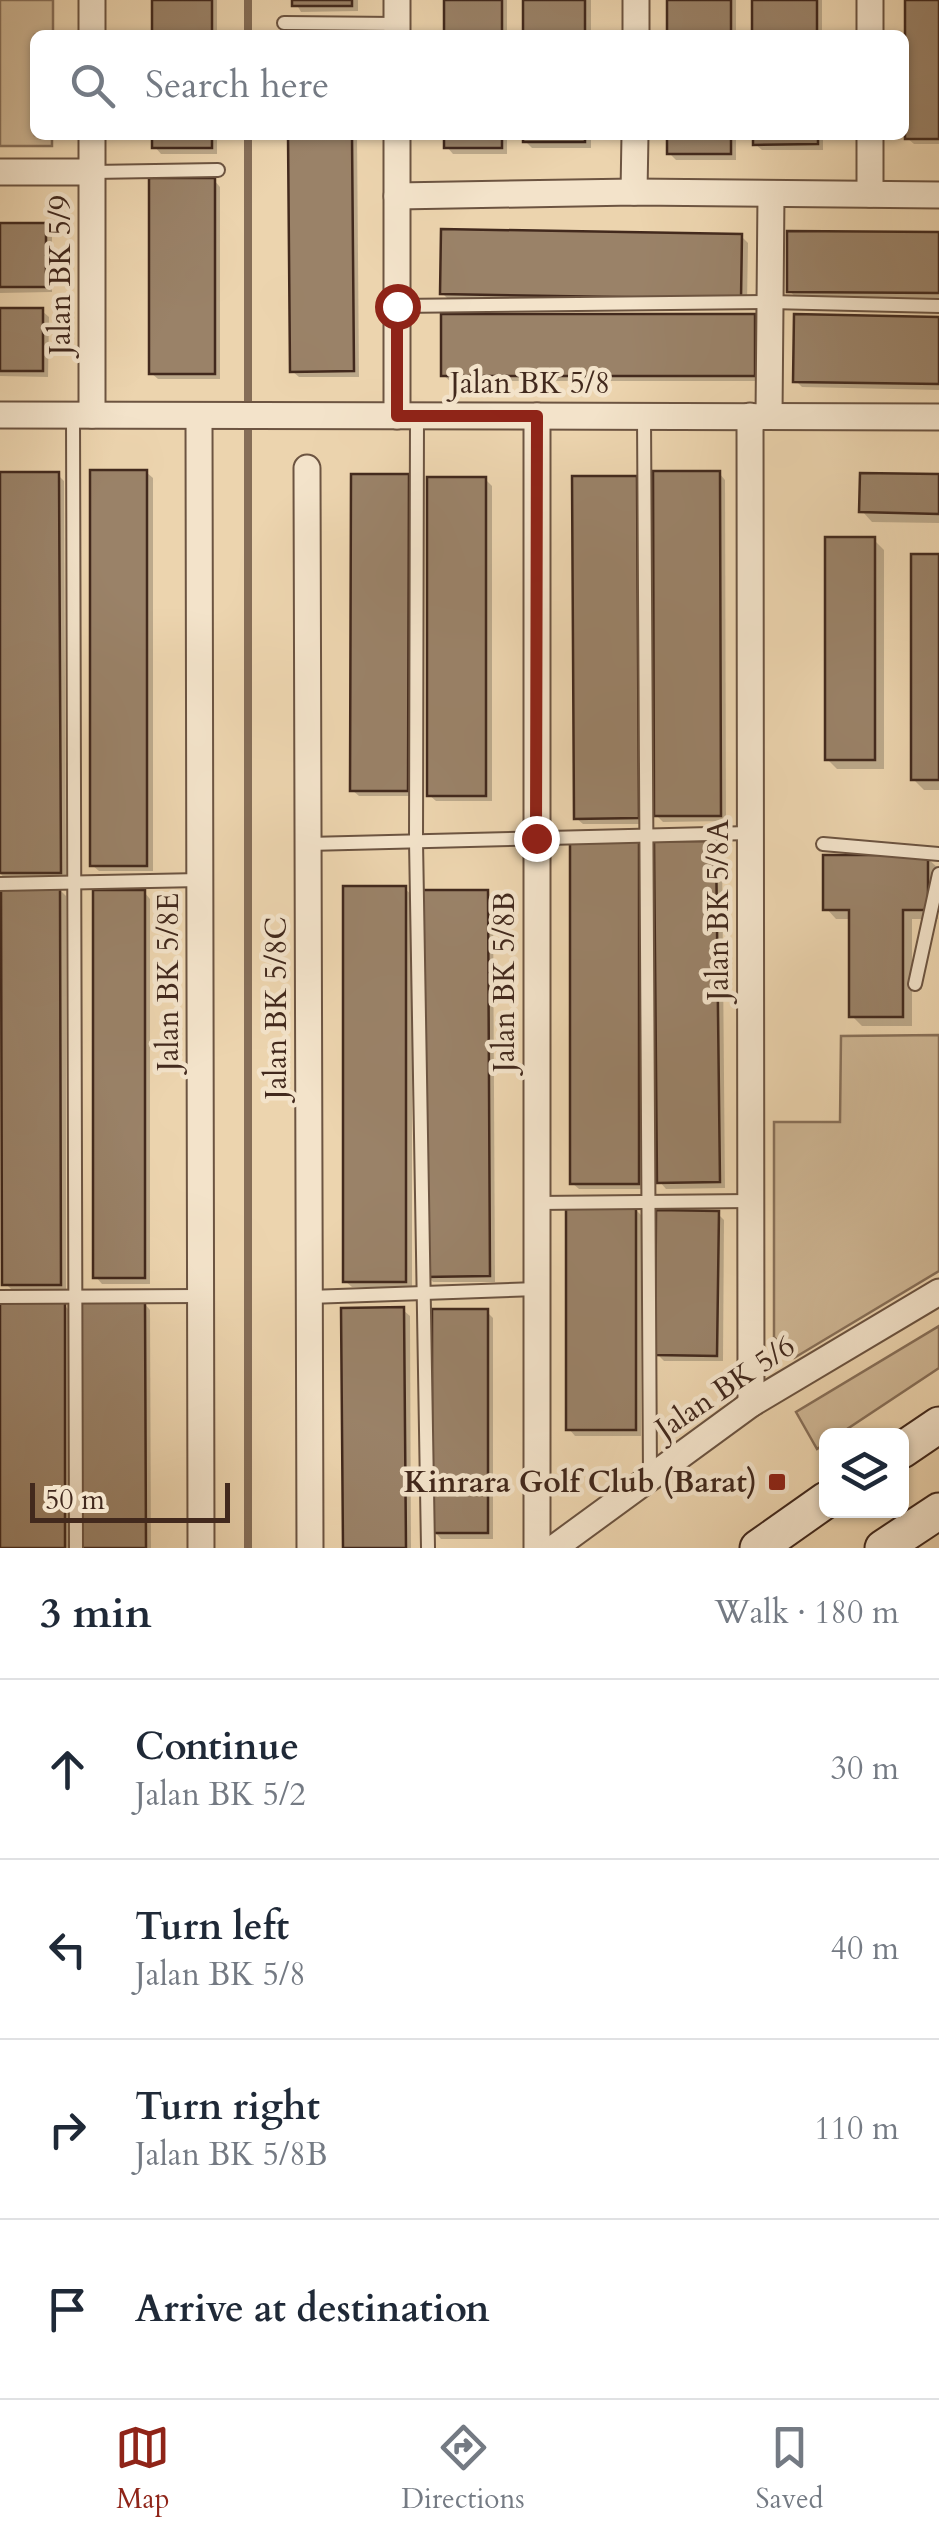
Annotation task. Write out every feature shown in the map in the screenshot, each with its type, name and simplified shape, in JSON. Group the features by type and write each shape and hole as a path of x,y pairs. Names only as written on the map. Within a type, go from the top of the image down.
{"main road":[{"path":"909,1445 939,1425"},
{"path":"758,1548 819,1505"},
{"path":"882,1548 939,1511"}],"street":[{"path":"92,0 92,30"},
{"path":"636,0 636,30"},
{"path":"870,0 870,30"},
{"name":"Jalan BK 5/9","path":"82,415 92,140"},
{"path":"397,140 397,306 407,416"},
{"path":"634,192 635,140"},
{"path":"870,140 870,194"},
{"path":"0,172 92,172"},
{"path":"397,196 634,192 939,195"},
{"name":"Jalan BK 5/8A","path":"751,1404 750,832 759,416 770,302 770,194"},
{"name":"Jalan BK 5/8","path":"0,415 939,417"},
{"name":"Jalan BK 5/8E","path":"199,416 201,1548"},
{"name":"Jalan BK 5/8B","path":"537,416 538,1548"},
{"name":"Jalan BK 5/8C","path":"307,468 310,1548"},
{"name":"Jalan BK 5/6","path":"554,1548 751,1404 939,1292"}],"lane":[{"path":"284,23 397,20"},
{"path":"92,172 218,170"},
{"path":"397,306 770,302 939,306"},
{"path":"76,1548 73,882 82,415"},
{"path":"407,416 428,1548"},
{"path":"644,416 650,1476"},
{"path":"308,844 750,832"},
{"path":"823,844 939,854"},
{"path":"915,984 939,874"},
{"path":"0,884 200,880"},
{"path":"537,1203 750,1202"},
{"path":"309,1297 537,1290"},
{"path":"0,1297 200,1296"}],"shaded area":[{"path":"0,0 53,0 53,30 30,30 30,140 52,140 52,146 0,146"},
{"path":"939,1035 939,1271 794,1358 774,1337 774,1122 840,1122 841,1036"},
{"path":"939,1326 939,1368 849,1428 819,1428 817,1449 796,1412"}],"building":[{"path":"152,0 212,0 212,30 152,30"},
{"path":"292,0 352,0 352,6 292,6"},
{"path":"444,0 502,0 502,30 444,30"},
{"path":"523,0 585,0 585,30 523,30"},
{"path":"667,0 731,0 731,30 667,30"},
{"path":"752,0 817,0 817,30 752,30"},
{"path":"905,0 939,0 939,139 909,139 909,30 905,30"},
{"path":"351,28 351,30 288,30"},
{"path":"152,140 212,140 212,148 152,148"},
{"path":"288,140 352,140 354,371 290,372"},
{"path":"444,140 502,140 502,148 444,148"},
{"path":"523,140 585,140 585,142"},
{"path":"667,140 731,140 731,154 667,154"},
{"path":"753,140 818,140 818,144 753,145"},
{"path":"149,178 215,178 215,374 149,374"},
{"path":"0,223 46,223 46,287 0,287"},
{"path":"441,229 742,234 741,299 440,294"},
{"path":"787,231 939,232 939,293 787,292"},
{"path":"0,308 43,308 43,371 0,371"},
{"path":"441,314 755,314 755,376 441,376"},
{"path":"794,314 939,317 939,384 793,382"},
{"path":"90,470 147,470 147,866 90,866"},
{"path":"653,471 720,471 721,816 654,816"},
{"path":"0,472 59,472 61,873 0,873"},
{"path":"860,473 939,474 939,514 859,512"},
{"path":"351,474 409,474 408,791 350,791"},
{"path":"572,476 637,476 639,818 574,819"},
{"path":"427,477 486,477 486,796 427,796"},
{"path":"825,537 875,537 875,760 825,760"},
{"path":"911,554 939,554 939,780 911,780"},
{"path":"570,837 639,837 639,1184 570,1184"},
{"path":"654,841 716,841 720,1182 657,1183"},
{"path":"823,855 928,855 928,910 903,910 903,1017 849,1017 849,910 823,910"},
{"path":"343,886 406,886 406,1282 343,1282"},
{"path":"1,887 60,887 61,1285 2,1285"},
{"path":"93,890 145,890 145,1278 93,1278"},
{"path":"422,890 488,890 490,1276 424,1277"},
{"path":"566,1206 636,1206 636,1430 566,1430"},
{"path":"656,1210 719,1211 717,1356 655,1355"},
{"path":"81,1301 145,1301 146,1548 82,1548"},
{"path":"65,1302 65,1548 0,1548 0,1303"},
{"path":"404,1307 406,1548 343,1548 341,1308"},
{"path":"432,1309 488,1309 488,1533 432,1533"}],"waterway":[{"path":"248,0 248,30"},
{"path":"248,140 248,1548"}],"place":[{"name":"Kinrara Golf Club (Barat)","path":"777,1482"}],"route":[{"path":"397,306 397,416 537,416 536,838"}]}
